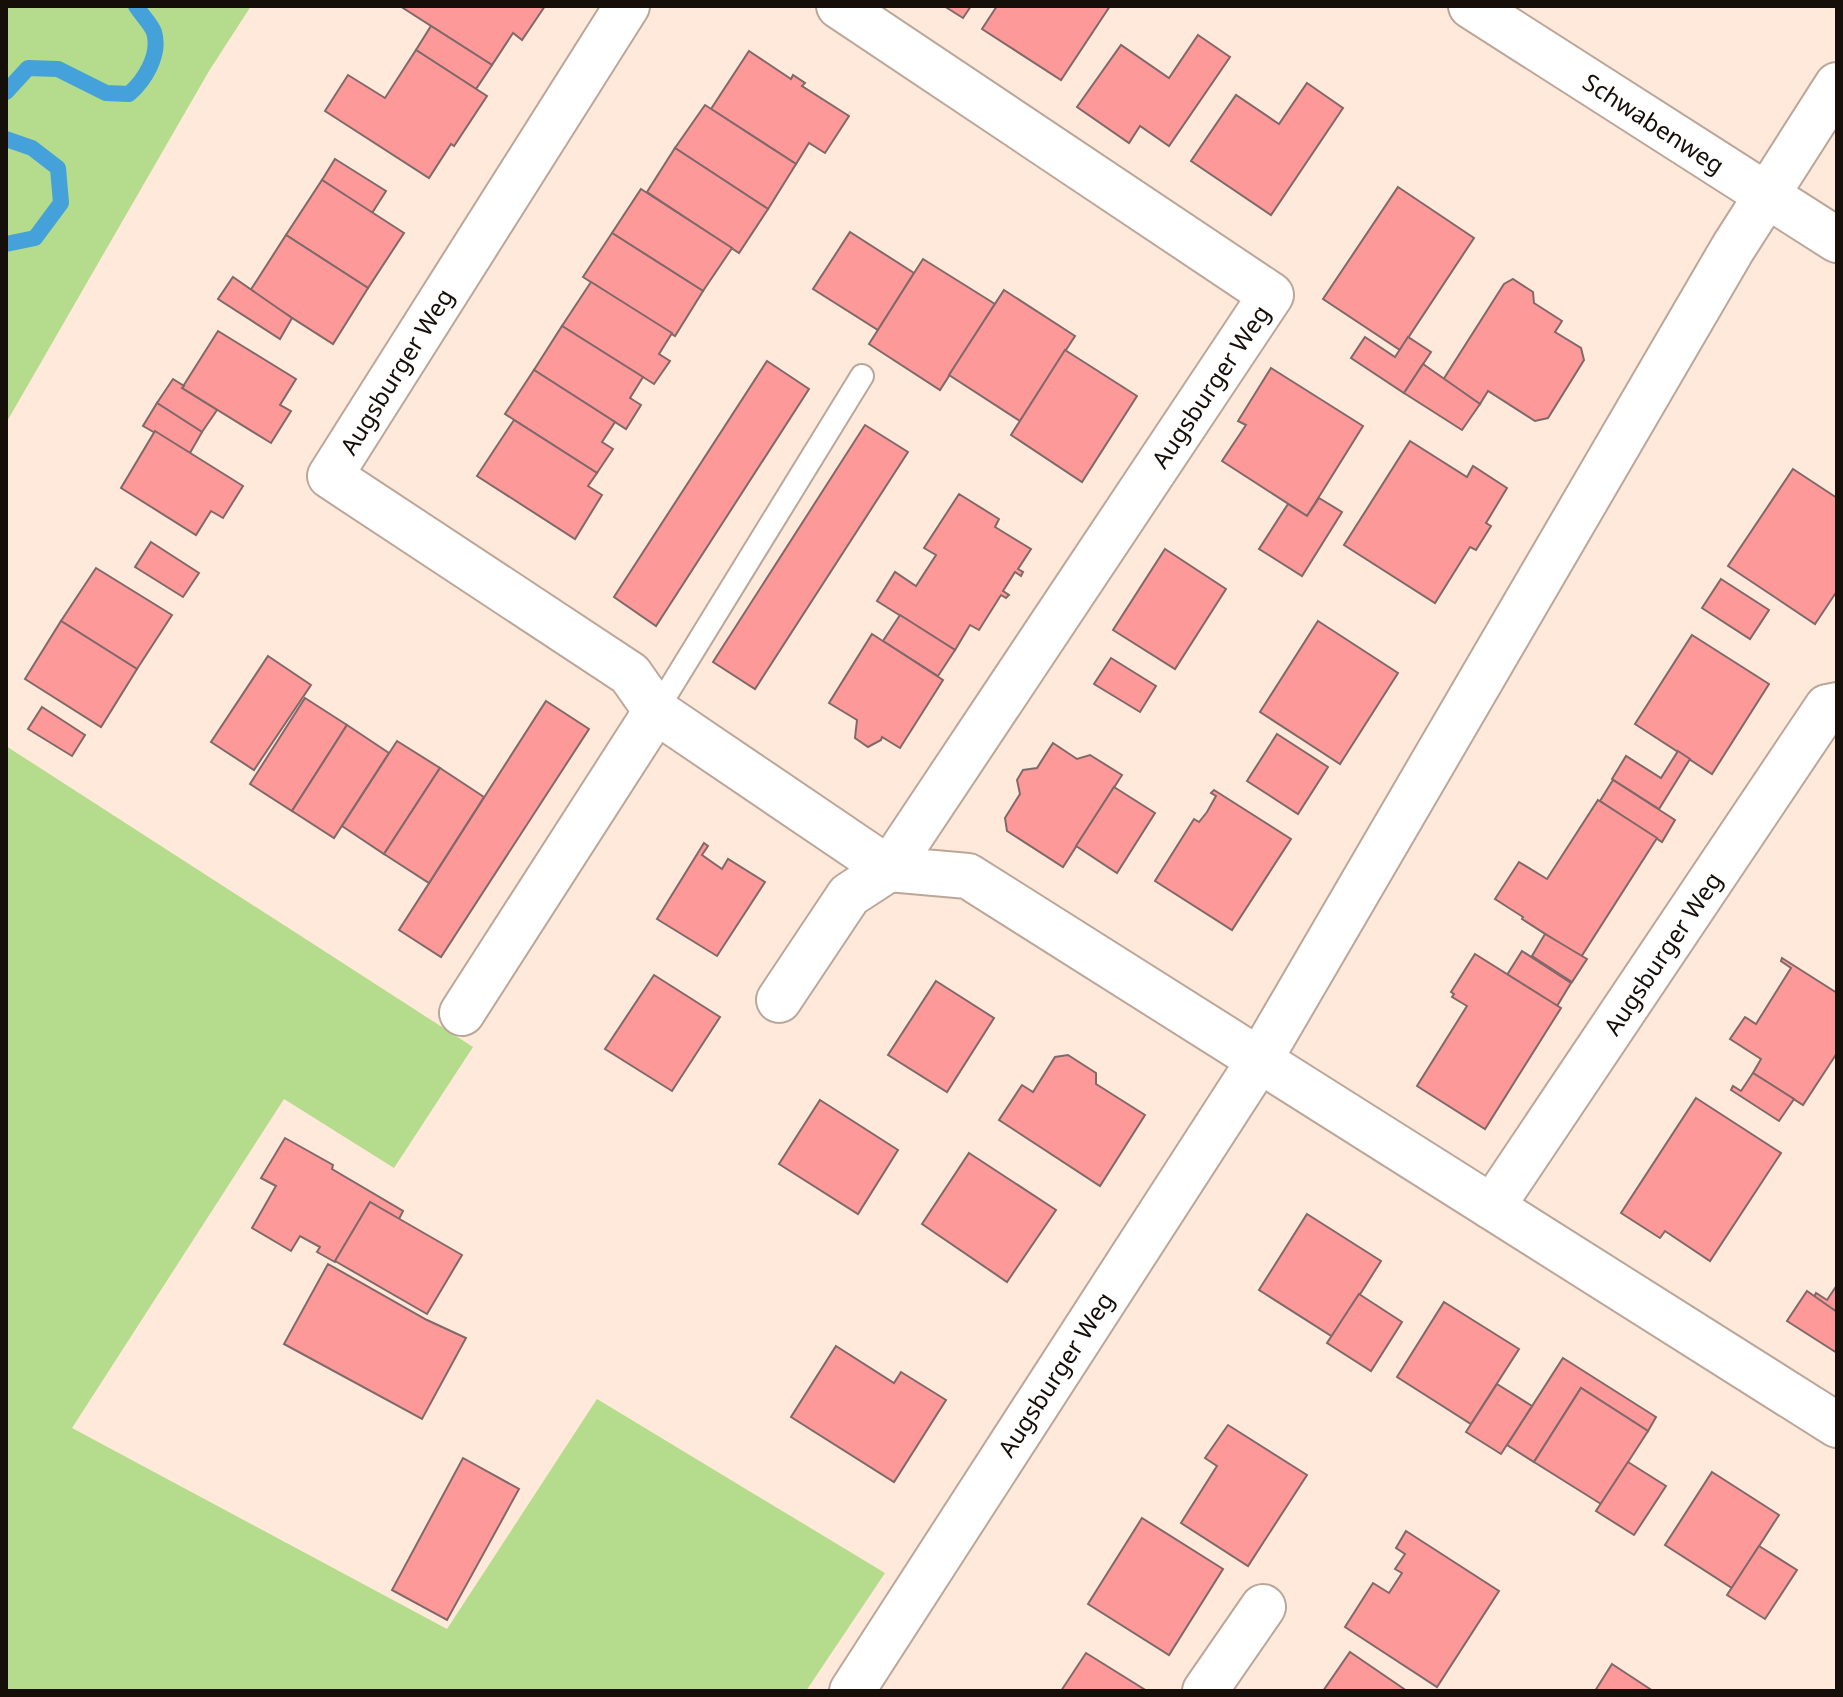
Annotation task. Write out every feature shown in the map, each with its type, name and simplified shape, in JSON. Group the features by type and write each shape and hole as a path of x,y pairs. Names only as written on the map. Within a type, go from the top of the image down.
{"street":[{"name":"Augsburger Weg","path":"627,6 330,476 630,674 656,711 889,869 968,876 1837,1425"},
{"name":"Augsburger Weg","path":"779,1000 849,895 889,869 1271,295 839,6"},
{"name":"Schwabenweg","path":"1471,6 1837,240"},
{"name":"Augsburger Weg","path":"852,1691 1260,1059 1766,195 1837,85"},
{"name":"Augsburger Weg","path":"1492,1207 1827,707 1837,705"},
{"path":"462,1013 656,711"},
{"path":"1205,1691 1263,1607"}],"lane":[{"path":"656,711 862,376"}],"green space":[{"path":"6,6 251,6 209,71 6,423"},
{"path":"6,746 473,1047 394,1168 284,1099 72,1428 447,1629 597,1399 885,1573 806,1691 6,1691"}],"building":[{"path":"400,6 545,6 522,40 513,33 492,65"},
{"path":"944,6 971,6 963,18"},
{"path":"997,6 1110,6 1061,80 982,29"},
{"path":"431,26 492,65 476,89 416,50"},
{"path":"1198,35 1230,57 1169,146 1140,126 1129,143 1077,107 1121,45 1169,78"},
{"path":"416,50 487,96 429,178 325,111 348,75 385,98"},
{"path":"749,51 791,79 793,75 805,83 802,86 849,116 825,153 809,143 796,164 711,109"},
{"path":"1307,83 1343,108 1271,215 1191,161 1236,95 1279,124"},
{"path":"705,105 796,164 768,209 675,148"},
{"path":"675,148 768,209 739,253 647,192"},
{"path":"335,159 386,191 372,213 322,180"},
{"path":"322,180 404,233 368,288 286,235"},
{"path":"1398,187 1474,238 1400,350 1323,299"},
{"path":"641,189 732,248 703,291 612,233"},
{"path":"850,232 914,273 878,330 813,289"},
{"path":"612,233 703,291 675,336 583,277"},
{"path":"286,235 368,288 333,344 250,291"},
{"path":"923,259 995,304 940,390 869,344"},
{"path":"233,277 292,318 280,339 218,299"},
{"path":"1513,279 1533,292 1534,303 1562,321 1555,332 1581,348 1584,360 1548,418 1535,421 1488,391 1480,404 1443,380 1504,284"},
{"path":"591,282 672,333 659,354 670,361 654,384 562,326"},
{"path":"1004,290 1075,336 1020,421 949,375"},
{"path":"562,326 643,377 630,398 641,405 626,429 534,370"},
{"path":"218,331 296,379 280,405 291,411 271,443 182,388"},
{"path":"1365,337 1395,357 1408,337 1431,352 1404,393 1351,358"},
{"path":"1065,350 1137,396 1082,482 1011,435"},
{"path":"767,361 809,389 656,626 614,597"},
{"path":"1423,364 1480,404 1462,430 1404,393"},
{"path":"1271,368 1363,426 1307,516 1222,461 1246,425 1238,421"},
{"path":"534,370 615,422 602,442 613,449 597,473 505,414"},
{"path":"173,379 217,410 202,432 157,403"},
{"path":"157,403 202,432 190,453 143,426"},
{"path":"514,420 597,473 588,486 602,495 575,539 477,476"},
{"path":"865,425 908,452 755,689 713,662"},
{"path":"155,431 243,486 223,518 211,511 196,535 121,488"},
{"path":"1410,441 1467,477 1473,466 1507,488 1486,523 1491,526 1476,550 1470,547 1435,603 1344,545"},
{"path":"1793,469 1837,498 1837,591 1815,624 1728,566"},
{"path":"959,494 999,519 995,527 1031,549 1018,569 1023,572 1021,576 1015,572 1003,591 1009,595 1006,598 1001,595 979,630 970,625 955,650 877,601 895,572 916,586 936,555 924,548"},
{"path":"1319,498 1342,512 1302,576 1259,549 1288,504 1307,516"},
{"path":"151,542 199,573 183,597 135,567"},
{"path":"1165,549 1226,589 1175,669 1113,630"},
{"path":"96,568 172,615 137,669 61,621"},
{"path":"1721,579 1769,610 1750,639 1702,608"},
{"path":"900,615 955,650 938,676 883,641"},
{"path":"61,621 137,669 101,727 25,679"},
{"path":"1318,621 1398,673 1340,764 1260,712"},
{"path":"872,634 943,680 900,748 882,737 868,747 855,738 857,720 829,703"},
{"path":"1692,635 1769,684 1712,774 1635,724"},
{"path":"268,656 311,685 254,770 211,742"},
{"path":"1111,658 1156,686 1140,712 1094,684"},
{"path":"305,698 347,725 292,811 250,784"},
{"path":"546,701 589,729 441,957 399,930"},
{"path":"42,707 85,735 72,756 28,729"},
{"path":"347,725 389,753 334,838 292,811"},
{"path":"1277,734 1328,767 1298,814 1247,781"},
{"path":"397,741 440,768 384,854 342,826"},
{"path":"1053,743 1077,759 1090,755 1122,775 1063,867 1007,831 1005,818 1020,794 1017,780 1023,770 1037,768"},
{"path":"1678,751 1690,759 1659,809 1612,779 1626,756 1661,778"},
{"path":"440,768 484,797 429,883 384,854"},
{"path":"1613,780 1675,820 1662,842 1600,801"},
{"path":"1114,787 1155,813 1117,873 1076,846"},
{"path":"1214,790 1291,839 1232,930 1155,881 1194,819 1199,822 1207,812 1216,796 1211,793"},
{"path":"1598,800 1657,838 1581,957 1495,899 1519,862 1547,879"},
{"path":"704,843 708,846 702,855 722,869 728,859 765,882 717,956 657,919"},
{"path":"1545,934 1587,959 1572,982 1532,956"},
{"path":"1522,951 1571,983 1557,1006 1507,975"},
{"path":"1475,954 1561,1008 1485,1129 1417,1086 1467,1006 1452,997 1454,994 1451,992"},
{"path":"1782,958 1837,993 1837,1053 1803,1105 1753,1073 1761,1059 1730,1039 1745,1017 1756,1024 1791,968 1781,961"},
{"path":"654,975 720,1017 672,1091 605,1049"},
{"path":"936,981 994,1018 947,1092 888,1055"},
{"path":"1068,1055 1096,1073 1096,1084 1145,1115 1100,1186 999,1120 1022,1085 1033,1092 1055,1057"},
{"path":"1753,1073 1794,1099 1779,1121 1731,1090 1733,1086 1741,1091"},
{"path":"1696,1098 1781,1153 1710,1261 1665,1231 1660,1238 1621,1213"},
{"path":"820,1100 898,1150 858,1214 779,1164"},
{"path":"285,1138 403,1211 399,1219 370,1202 335,1262 317,1252 320,1247 300,1236 291,1251 252,1228 276,1186 261,1178"},
{"path":"969,1153 1056,1210 1007,1282 922,1224"},
{"path":"370,1202 462,1255 427,1314 335,1261"},
{"path":"1307,1214 1381,1261 1333,1337 1259,1290"},
{"path":"328,1264 427,1320 466,1338 422,1419 284,1344"},
{"path":"1837,1285 1837,1312 1814,1297 1816,1293 1827,1300"},
{"path":"1807,1291 1837,1312 1837,1353 1787,1321"},
{"path":"1359,1294 1402,1322 1371,1371 1327,1343"},
{"path":"1444,1302 1519,1349 1471,1424 1397,1377"},
{"path":"836,1346 894,1383 901,1372 946,1400 894,1482 791,1417"},
{"path":"1563,1358 1656,1417 1648,1431 1581,1388 1534,1462 1507,1445"},
{"path":"1497,1384 1532,1406 1501,1454 1466,1432"},
{"path":"1581,1388 1648,1431 1601,1504 1534,1462"},
{"path":"1228,1425 1307,1475 1248,1566 1181,1523 1217,1466 1205,1458"},
{"path":"463,1458 519,1489 447,1620 392,1590"},
{"path":"1628,1462 1666,1486 1634,1535 1596,1511"},
{"path":"1712,1472 1779,1515 1732,1588 1665,1545"},
{"path":"1142,1518 1223,1569 1169,1655 1088,1604"},
{"path":"1406,1531 1499,1591 1437,1687 1345,1627 1373,1583 1389,1593 1402,1573 1395,1569 1405,1554 1396,1548"},
{"path":"1759,1546 1797,1570 1765,1619 1727,1595"},
{"path":"1350,1652 1407,1691 1323,1691"},
{"path":"1086,1653 1147,1691 1061,1691"},
{"path":"1612,1664 1653,1691 1595,1691"}],"waterway":[{"path":"6,92 28,68 58,69 106,93 129,94 145,75 156,41 151,26 136,6"},
{"path":"6,139 32,148 58,168 61,203 35,238 6,244"}]}
